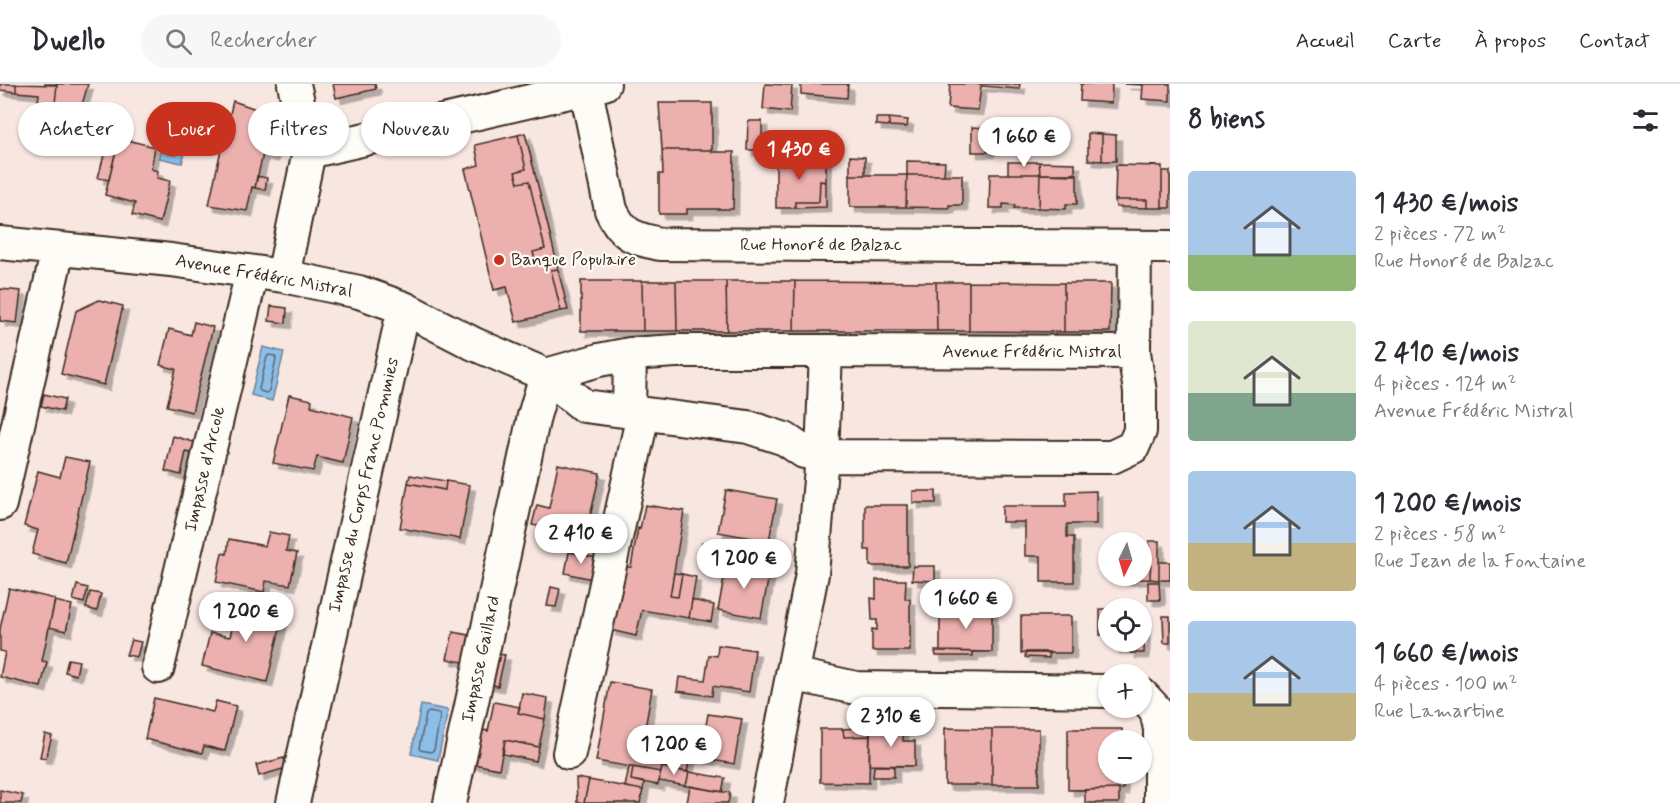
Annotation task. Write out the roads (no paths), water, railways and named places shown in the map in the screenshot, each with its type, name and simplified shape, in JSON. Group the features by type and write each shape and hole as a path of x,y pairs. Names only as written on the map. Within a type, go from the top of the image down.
{"street":[{"path":"294,84 298,102"},
{"path":"349,143 595,87"},
{"name":"Rue Honoré de Balzac","path":"595,87 611,210 618,225 635,238 660,244 1170,247"},
{"path":"283,276 308,156"},
{"name":"Avenue Frédéric Mistral","path":"0,243 171,260 283,276 359,292 404,308 474,344 546,375 584,406 748,427 784,439 804,452 822,456"},
{"name":"Avenue Frédéric Mistral","path":"546,375 630,354 676,351 1134,352 1135,247"},
{"path":"0,504 58,249"},
{"name":"Impasse d'Arcole","path":"158,667 252,272"},
{"name":"Impasse du Corps Franc Pommies","path":"293,803 404,308"},
{"path":"767,803 812,574 822,456 826,351"},
{"path":"822,456 1112,457 1133,447 1140,431 1140,392 1134,352"},
{"path":"569,753 636,413 630,354"},
{"name":"Impasse Gaillard","path":"450,803 534,416 546,375"},
{"path":"792,674 856,688 1098,691"},
{"path":"1152,706 1156,710 1160,729 1160,803"}],"water":[{"path":"160,156 184,156 182,163 159,158"},
{"path":"263,347 284,352 272,401 251,395"},
{"path":"421,705 448,710 438,760 411,754"}],"place":[{"name":"Banque Populaire","path":"499,260"}]}
